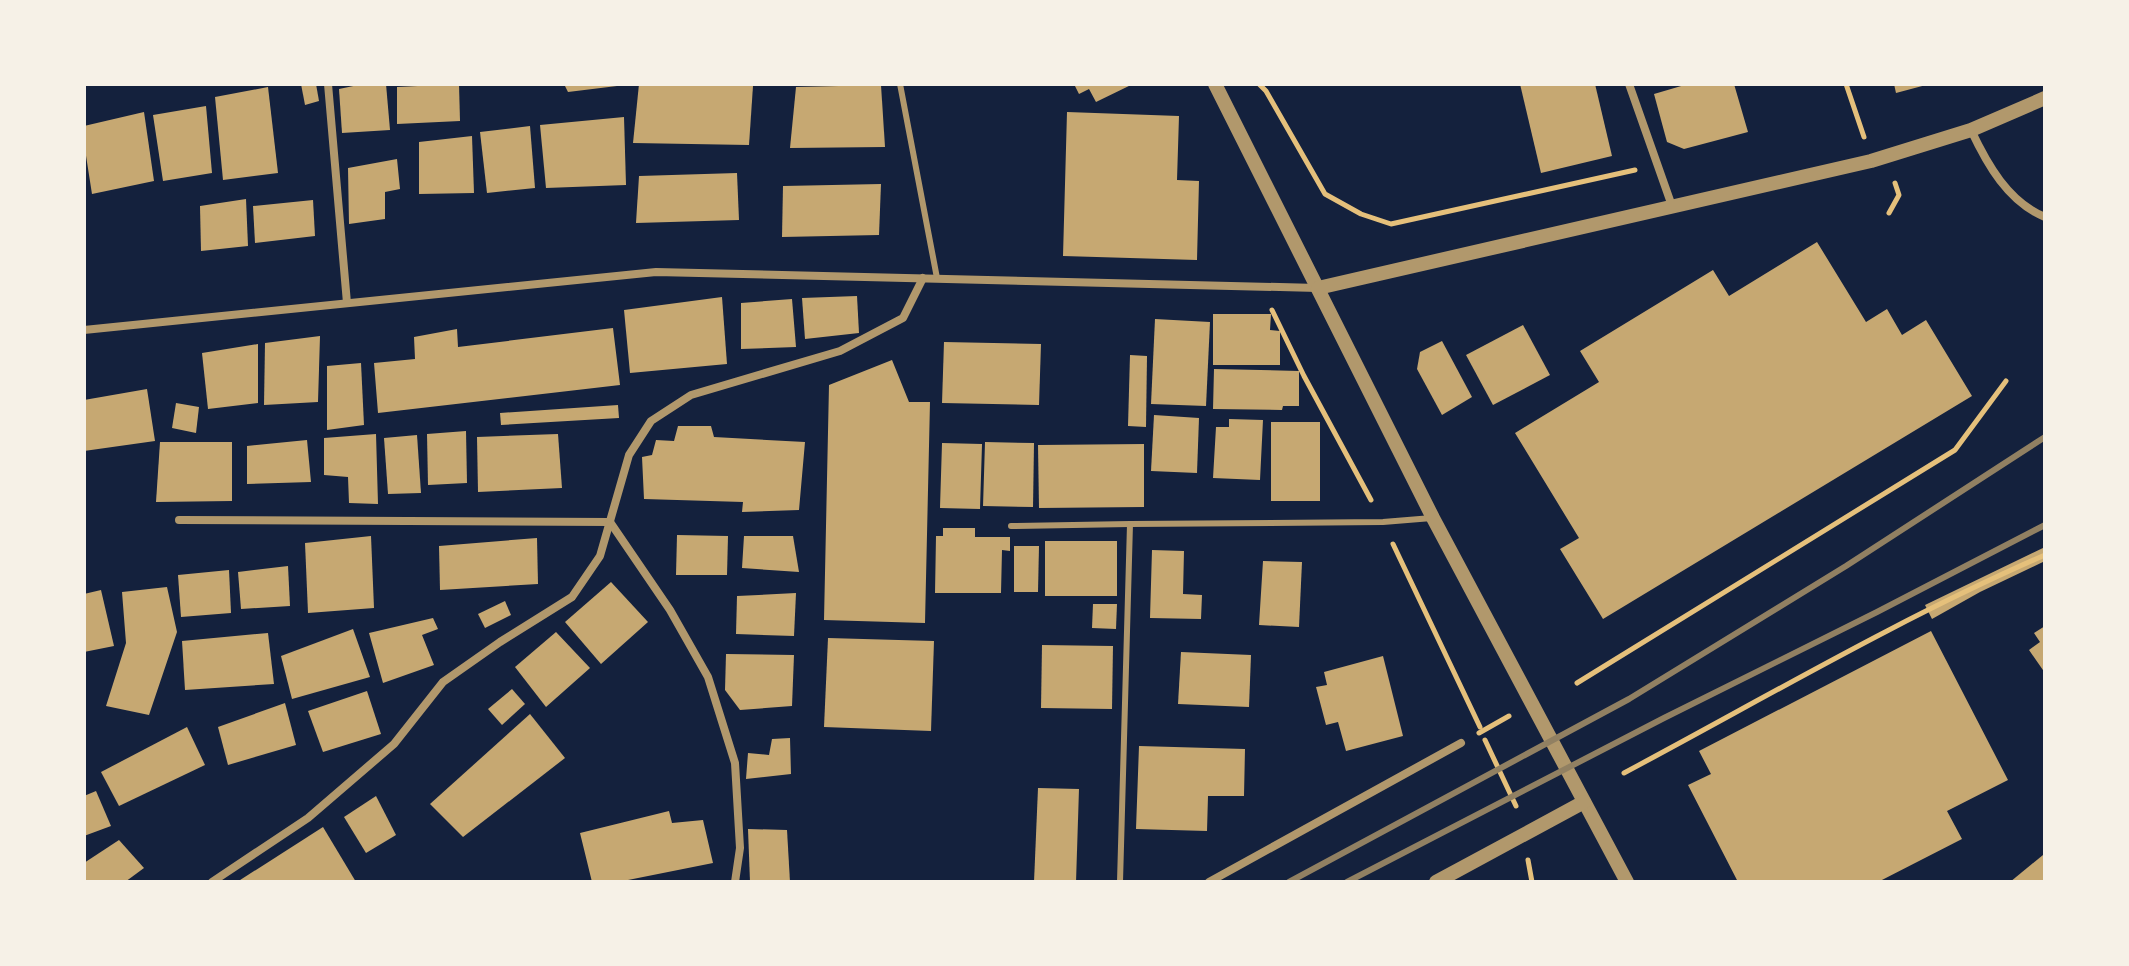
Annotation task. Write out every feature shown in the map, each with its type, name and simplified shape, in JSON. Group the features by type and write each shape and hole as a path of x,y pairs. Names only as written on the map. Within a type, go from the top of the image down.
{"street":[{"path":"328,84 347,303"},
{"path":"1215,84 1433,518 1627,882"},
{"path":"1629,84 1672,206"},
{"path":"84,330 656,272 1318,288 1871,161 1971,130 2045,98"},
{"path":"1971,130 1985,160 2008,191 2045,217"},
{"path":"212,882 308,818 362,772 394,744 443,682 572,597 600,556 629,455 651,421 691,395 840,351 903,318 923,278"},
{"path":"179,520 610,522"},
{"path":"610,522 670,610 708,677 735,763 740,848 735,882"},
{"path":"1209,882 1461,743"},
{"path":"1436,882 1584,802"}],"lane":[{"path":"900,84 937,278"},
{"path":"1011,526 1383,522 1433,518"},
{"path":"1120,882 1130,524"}],"path":[{"path":"1259,84 1266,91 1325,194 1361,214 1391,224 1638,169"},
{"path":"1846,84 1871,161"},
{"path":"1889,213 1899,195 1895,183"},
{"path":"1271,309 1383,522 1516,806"},
{"path":"1577,683 1955,450 2006,381"},
{"path":"1624,773 1979,584 2045,555"},
{"path":"1461,743 1532,702"},
{"path":"1527,859 1532,882"}],"building":[{"path":"301,84 316,84 319,101 305,105"},
{"path":"363,84 386,84 390,130 342,133 339,89"},
{"path":"459,84 460,121 397,124 397,87"},
{"path":"564,84 617,84 617,86 568,92"},
{"path":"639,84 753,86 749,145 633,143"},
{"path":"1074,84 1133,84 1096,102 1089,89 1079,94"},
{"path":"1520,84 1595,84 1612,156 1541,173"},
{"path":"1688,84 1734,84 1748,132 1684,149 1667,142 1654,94"},
{"path":"1894,84 1926,84 1926,85 1896,93"},
{"path":"881,85 885,147 790,148 796,87"},
{"path":"268,87 278,173 223,180 215,97"},
{"path":"206,106 212,173 163,181 153,115"},
{"path":"144,112 154,181 92,194 84,126"},
{"path":"1067,112 1179,116 1177,180 1199,181 1197,260 1063,256"},
{"path":"624,117 626,185 546,188 540,125"},
{"path":"530,126 535,188 487,193 480,132"},
{"path":"472,136 474,193 419,194 419,142"},
{"path":"397,159 400,189 385,192 385,219 349,224 348,168"},
{"path":"737,173 739,220 636,223 639,176"},
{"path":"881,184 879,235 782,237 783,186"},
{"path":"246,199 248,246 201,251 200,206"},
{"path":"313,200 315,236 255,243 253,206"},
{"path":"1817,242 1866,322 1887,309 1902,335 1926,320 1972,396 1603,619 1560,549 1579,538 1515,433 1599,382 1580,351 1713,270 1729,296"},
{"path":"857,296 859,333 805,339 802,298"},
{"path":"722,297 727,364 630,373 624,310"},
{"path":"792,299 796,347 741,349 741,303"},
{"path":"1213,314 1271,314 1270,330 1280,331 1280,365 1213,365"},
{"path":"1155,319 1210,322 1206,406 1151,404"},
{"path":"1523,325 1550,375 1493,405 1466,355"},
{"path":"613,328 620,385 378,413 374,363 415,359 414,337 457,329 458,347"},
{"path":"320,336 318,402 264,405 265,343"},
{"path":"1442,341 1472,397 1442,415 1417,369 1420,352"},
{"path":"944,342 1041,344 1039,405 942,403"},
{"path":"258,344 258,403 208,409 202,353"},
{"path":"1130,355 1147,356 1146,427 1128,426"},
{"path":"892,360 909,402 930,402 925,623 824,620 829,385"},
{"path":"361,363 364,425 327,430 327,366"},
{"path":"1214,369 1299,371 1299,406 1283,406 1282,410 1213,409"},
{"path":"147,389 155,441 84,451 84,400"},
{"path":"176,403 199,407 196,433 172,428"},
{"path":"618,405 619,418 501,425 500,413"},
{"path":"1154,415 1199,418 1197,473 1151,471"},
{"path":"1229,419 1263,420 1260,480 1213,478 1216,427 1229,427"},
{"path":"1271,422 1320,422 1320,501 1271,501"},
{"path":"678,426 711,426 714,437 805,442 799,510 742,512 743,502 644,499 642,457 652,455 656,440 674,441"},
{"path":"466,431 467,483 428,485 427,434"},
{"path":"376,434 378,504 349,503 348,477 324,475 324,438"},
{"path":"558,434 562,488 478,492 477,437"},
{"path":"417,435 421,493 388,494 384,438"},
{"path":"307,440 311,482 247,484 247,446"},
{"path":"160,442 232,442 232,501 156,502"},
{"path":"985,442 1034,443 1033,507 983,506"},
{"path":"942,443 982,444 980,509 940,508"},
{"path":"1144,444 1144,507 1039,508 1038,445"},
{"path":"943,528 975,528 975,537 1010,537 1010,551 1002,550 1001,593 935,593 936,536 943,536"},
{"path":"677,535 728,536 727,575 676,575"},
{"path":"371,536 374,608 308,613 305,543"},
{"path":"744,536 793,536 799,572 742,568"},
{"path":"537,538 538,584 440,590 439,546"},
{"path":"1045,541 1117,541 1117,596 1045,596"},
{"path":"1014,546 1039,546 1038,592 1014,592"},
{"path":"2045,547 2045,561 1932,619 1925,605"},
{"path":"1152,550 1184,551 1183,594 1202,595 1201,619 1150,618"},
{"path":"1263,561 1302,562 1299,627 1259,625"},
{"path":"288,566 290,606 241,609 238,572"},
{"path":"229,570 231,613 181,617 178,575"},
{"path":"611,582 648,622 601,664 565,622"},
{"path":"167,587 177,632 149,715 106,706 126,643 122,592"},
{"path":"101,590 114,646 84,652 84,594"},
{"path":"796,593 794,636 736,634 737,596"},
{"path":"505,601 511,615 485,628 478,614"},
{"path":"1093,604 1117,604 1116,629 1092,628"},
{"path":"433,618 438,629 422,635 434,665 383,683 369,633"},
{"path":"2045,626 2045,673 2029,650 2040,642 2034,633"},
{"path":"353,629 370,677 292,699 281,656"},
{"path":"1931,631 2008,780 1947,811 1962,839 1878,882 1738,882 1688,785 1711,774 1699,751"},
{"path":"556,632 590,668 546,707 515,667"},
{"path":"268,633 274,684 185,690 182,641"},
{"path":"828,638 934,641 931,731 824,727"},
{"path":"1042,645 1113,646 1112,709 1041,708"},
{"path":"1181,652 1251,655 1249,707 1178,704"},
{"path":"726,654 794,655 792,706 740,710 725,690"},
{"path":"1383,656 1403,736 1346,751 1338,722 1326,725 1316,687 1327,685 1324,672"},
{"path":"512,689 525,704 502,725 488,709"},
{"path":"367,691 381,734 323,752 308,711"},
{"path":"285,703 296,745 228,765 218,727"},
{"path":"530,714 565,758 463,837 430,804"},
{"path":"187,727 205,765 119,806 101,772"},
{"path":"790,738 791,774 746,779 748,753 769,755 772,739"},
{"path":"1139,746 1245,749 1244,796 1208,796 1207,831 1136,829"},
{"path":"1038,788 1079,789 1076,882 1034,882"},
{"path":"96,791 111,826 84,836 84,796"},
{"path":"376,796 396,835 366,853 344,817"},
{"path":"669,811 672,823 703,820 713,863 618,882 592,882 580,833"},
{"path":"323,827 356,882 237,882"},
{"path":"748,829 787,830 790,882 750,882"},
{"path":"119,840 144,868 125,882 84,882 84,863"},
{"path":"2043,855 2045,882 2010,882"}],"railway":[{"path":"1289,882 1629,699 1846,566 2045,437"},
{"path":"1347,882 2045,525"}]}
